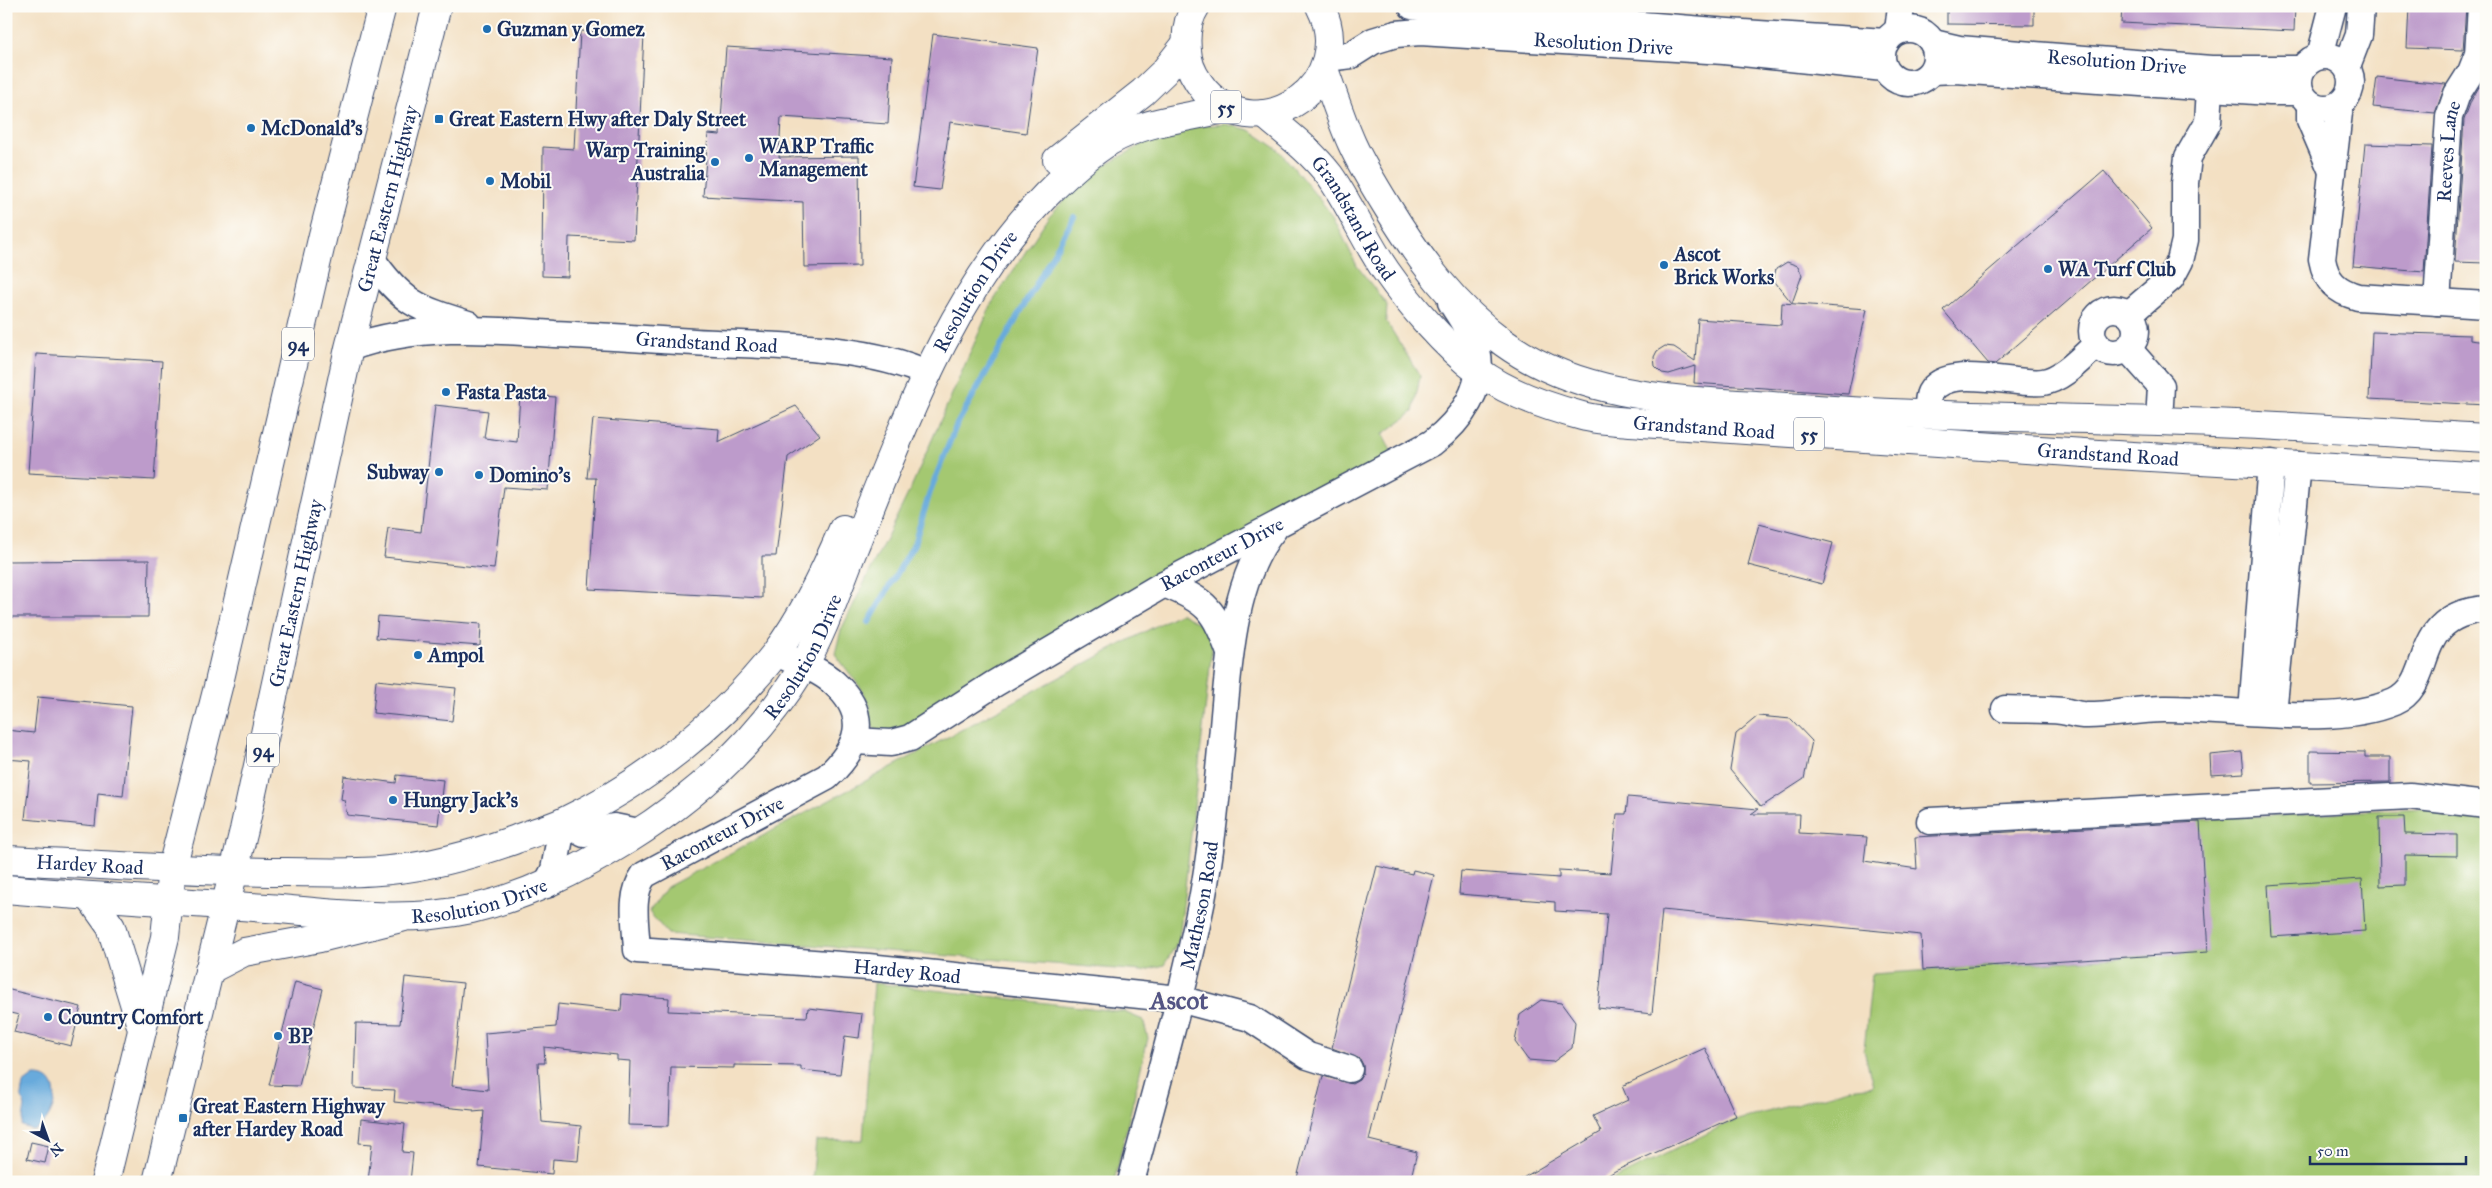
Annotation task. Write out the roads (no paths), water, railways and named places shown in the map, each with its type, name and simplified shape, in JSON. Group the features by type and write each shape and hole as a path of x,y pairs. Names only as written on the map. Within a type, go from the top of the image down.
{"main road":[{"name":"Great Eastern Highway","path":"157,1182 275,698 349,348 437,6"},
{"name":"55","path":"1196,6 1188,26 1186,44 1189,65 1198,83 1212,98 1228,108 1245,113 1264,114 1283,109 1300,100 1314,86 1326,63 1330,41 1327,24 1320,6"},
{"name":"94","path":"105,1182 165,937 172,868 219,684 323,235 381,7"},
{"name":"Resolution Drive","path":"170,902 401,918 467,910 546,885 569,874 639,832 679,804 723,766 772,711 804,666 823,627 951,291 994,227 1015,202 1065,152 1143,92 1164,72 1186,44"},
{"name":"Grandstand Road","path":"1326,63 1352,144 1372,183 1418,257 1443,288 1471,316 1506,345 1542,364 1581,381 1621,392 1661,398 1928,416 2159,421 2486,438"},
{"name":"Resolution Drive","path":"172,868 348,873 407,868 491,848 563,822 632,784 667,759 744,688 776,653 797,620 833,552 921,370 979,278 1033,208 1058,183 1110,141 1162,120 1228,108"},
{"name":"Grandstand Road","path":"1264,114 1300,144 1329,175 1386,270 1420,314 1479,372 1524,396 1584,416 1672,425 2486,477"},
{"name":"Hardey Road","path":"6,860 172,868"},
{"name":"Hardey Road","path":"6,889 170,902"},
{"path":"89,896 111,927 142,1029"},
{"path":"209,970 244,952 320,938 401,918"}],"street":[{"name":"Resolution Drive","path":"1412,6 1738,33 1909,27 1959,49 2211,78"},
{"path":"2331,170 2310,120 2308,80 2333,6"},
{"path":"2347,66 2359,35 2361,6"},
{"name":"Reeves Lane","path":"2437,302 2449,117 2457,94 2471,72 2478,54 2481,6"},
{"path":"1909,27 1937,58 1933,71 1927,78 1911,84 1895,80 1884,68 1882,59 1909,27"},
{"name":"Resolution Drive","path":"1326,63 1351,55 1373,41 1391,36 1420,32 1724,51 1884,68"},
{"path":"2335,57 2347,66 2350,72 2352,87 2345,100 2340,104 2325,108 2308,80 2335,57"},
{"name":"Resolution Drive","path":"1933,71 1956,70 2308,80"},
{"path":"2128,314 2171,278 2180,261 2185,240 2185,183 2188,157 2208,122 2211,78"},
{"path":"2340,104 2322,259 2324,272 2330,283 2343,293 2358,297 2486,305"},
{"name":"Grandstand Road","path":"371,258 394,288 413,304 483,329"},
{"name":"Raconteur Drive","path":"855,741 891,743 910,738 994,684 1164,584 1432,443 1449,430 1468,406 1479,372 1477,350 1467,328 1443,288"},
{"path":"2117,308 2134,320 2135,339 2128,349 2113,354 2096,345 2091,330 2097,316 2108,309 2117,308"},
{"name":"Grandstand Road","path":"349,348 377,338 406,333 483,329 842,351 921,370"},
{"path":"1928,416 1929,394 1938,382 1956,377 2043,382 2060,376 2096,345"},
{"path":"2128,349 2161,386 2159,421"},
{"path":"2262,713 2271,463"},
{"path":"2262,713 2298,465"},
{"name":"Matheson Road","path":"1132,1182 1179,999 1202,898 1218,775 1230,653 1250,565 1261,544 1278,525"},
{"name":"Matheson Road","path":"1164,584 1189,594 1208,606 1220,626 1230,653"},
{"path":"2005,709 2061,711 2086,716 2163,709 2312,715 2371,710 2396,701 2412,686 2437,630 2452,617 2473,610 2486,609"},
{"name":"Raconteur Drive","path":"637,950 635,896 638,884 644,876 827,777 844,761 855,741 856,715 844,694 833,682 776,653"},
{"path":"1930,821 2410,796 2486,804"},
{"path":"546,885 554,870 563,822 584,834 614,827 639,832"},
{"name":"Hardey Road","path":"637,950 868,967 1179,999 1250,1018 1308,1056 1350,1069"}],"water":[{"path":"34,1076 44,1077 51,1083 54,1090 54,1100 48,1118 41,1126 33,1130 22,1126 25,1106 21,1095 23,1084"}],"waterway":[{"path":"869,622 914,544 931,489 956,426 1074,217"}],"place":[{"name":"Guzman y Gomez","path":"487,29"},
{"name":"Great Eastern Hwy after Daly Street","path":"439,119"},
{"name":"McDonald's","path":"251,128"},
{"name":"WARP Traffic Management","path":"749,158"},
{"name":"Warp Training Australia","path":"715,162"},
{"name":"Mobil","path":"490,181"},
{"name":"Ascot Brick Works","path":"1664,265"},
{"name":"WA Turf Club","path":"2048,269"},
{"name":"Fasta Pasta","path":"446,392"},
{"name":"Subway","path":"439,472"},
{"name":"Domino's","path":"479,475"},
{"name":"Ampol","path":"418,655"},
{"name":"Hungry Jack's","path":"393,800"},
{"name":"Country Comfort","path":"48,1017"},
{"name":"BP","path":"278,1036"},
{"name":"Great Eastern Highway after Hardey Road","path":"183,1118"}],"district":[{"name":"Ascot","path":"1179,1000"}]}
